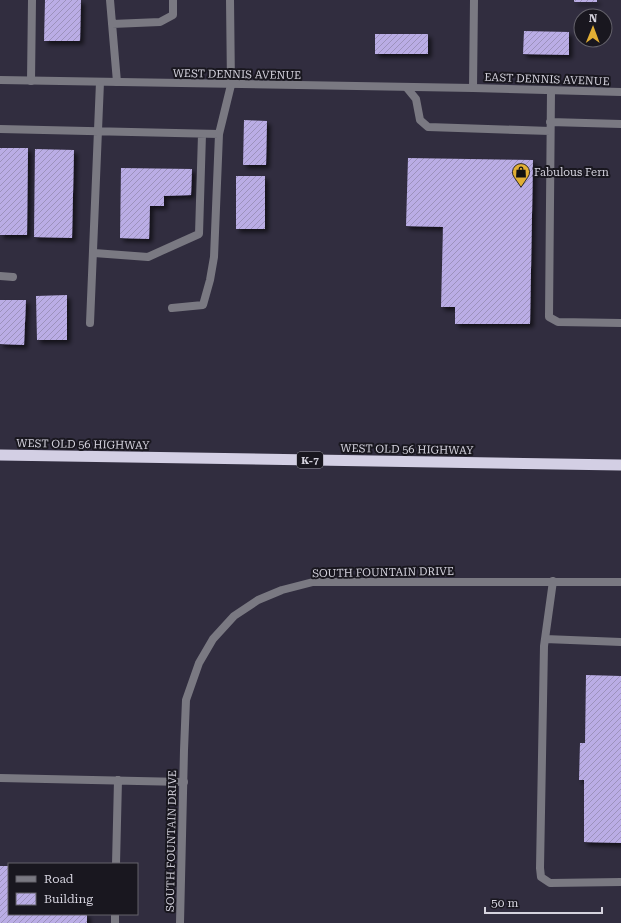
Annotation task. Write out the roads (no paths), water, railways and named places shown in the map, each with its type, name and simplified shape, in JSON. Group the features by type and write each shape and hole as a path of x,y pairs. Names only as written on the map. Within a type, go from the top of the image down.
{"highway":[{"name":"WEST OLD 56 HIGHWAY","path":"0,455 621,465"}],"street":[{"path":"31,81 32,0"},
{"path":"110,0 117,82"},
{"path":"112,24 160,22 173,15 172,0"},
{"path":"172,308 203,305 210,280 214,257 219,134 231,85 230,0"},
{"path":"473,88 474,0"},
{"name":"WEST DENNIS AVENUE","path":"0,80 473,88"},
{"path":"90,323 100,82"},
{"path":"407,88 416,99 420,120 428,127 550,131"},
{"name":"EAST DENNIS AVENUE","path":"473,88 621,92"},
{"path":"551,91 549,317 558,322 621,323"},
{"path":"550,122 621,124"},
{"path":"0,130 219,134"},
{"path":"94,253 148,258 199,234 202,134"},
{"path":"0,276 13,277"},
{"path":"553,581 544,646 541,877 550,883 621,882"},
{"name":"SOUTH FOUNTAIN DRIVE","path":"180,923 186,700 199,663 213,639 234,616 258,600 282,590 313,582 621,582"},
{"path":"545,639 621,642"},
{"path":"0,778 184,782"},
{"path":"116,863 118,780"}],"place":[{"name":"Fabulous Fern","path":"521,187"}]}
